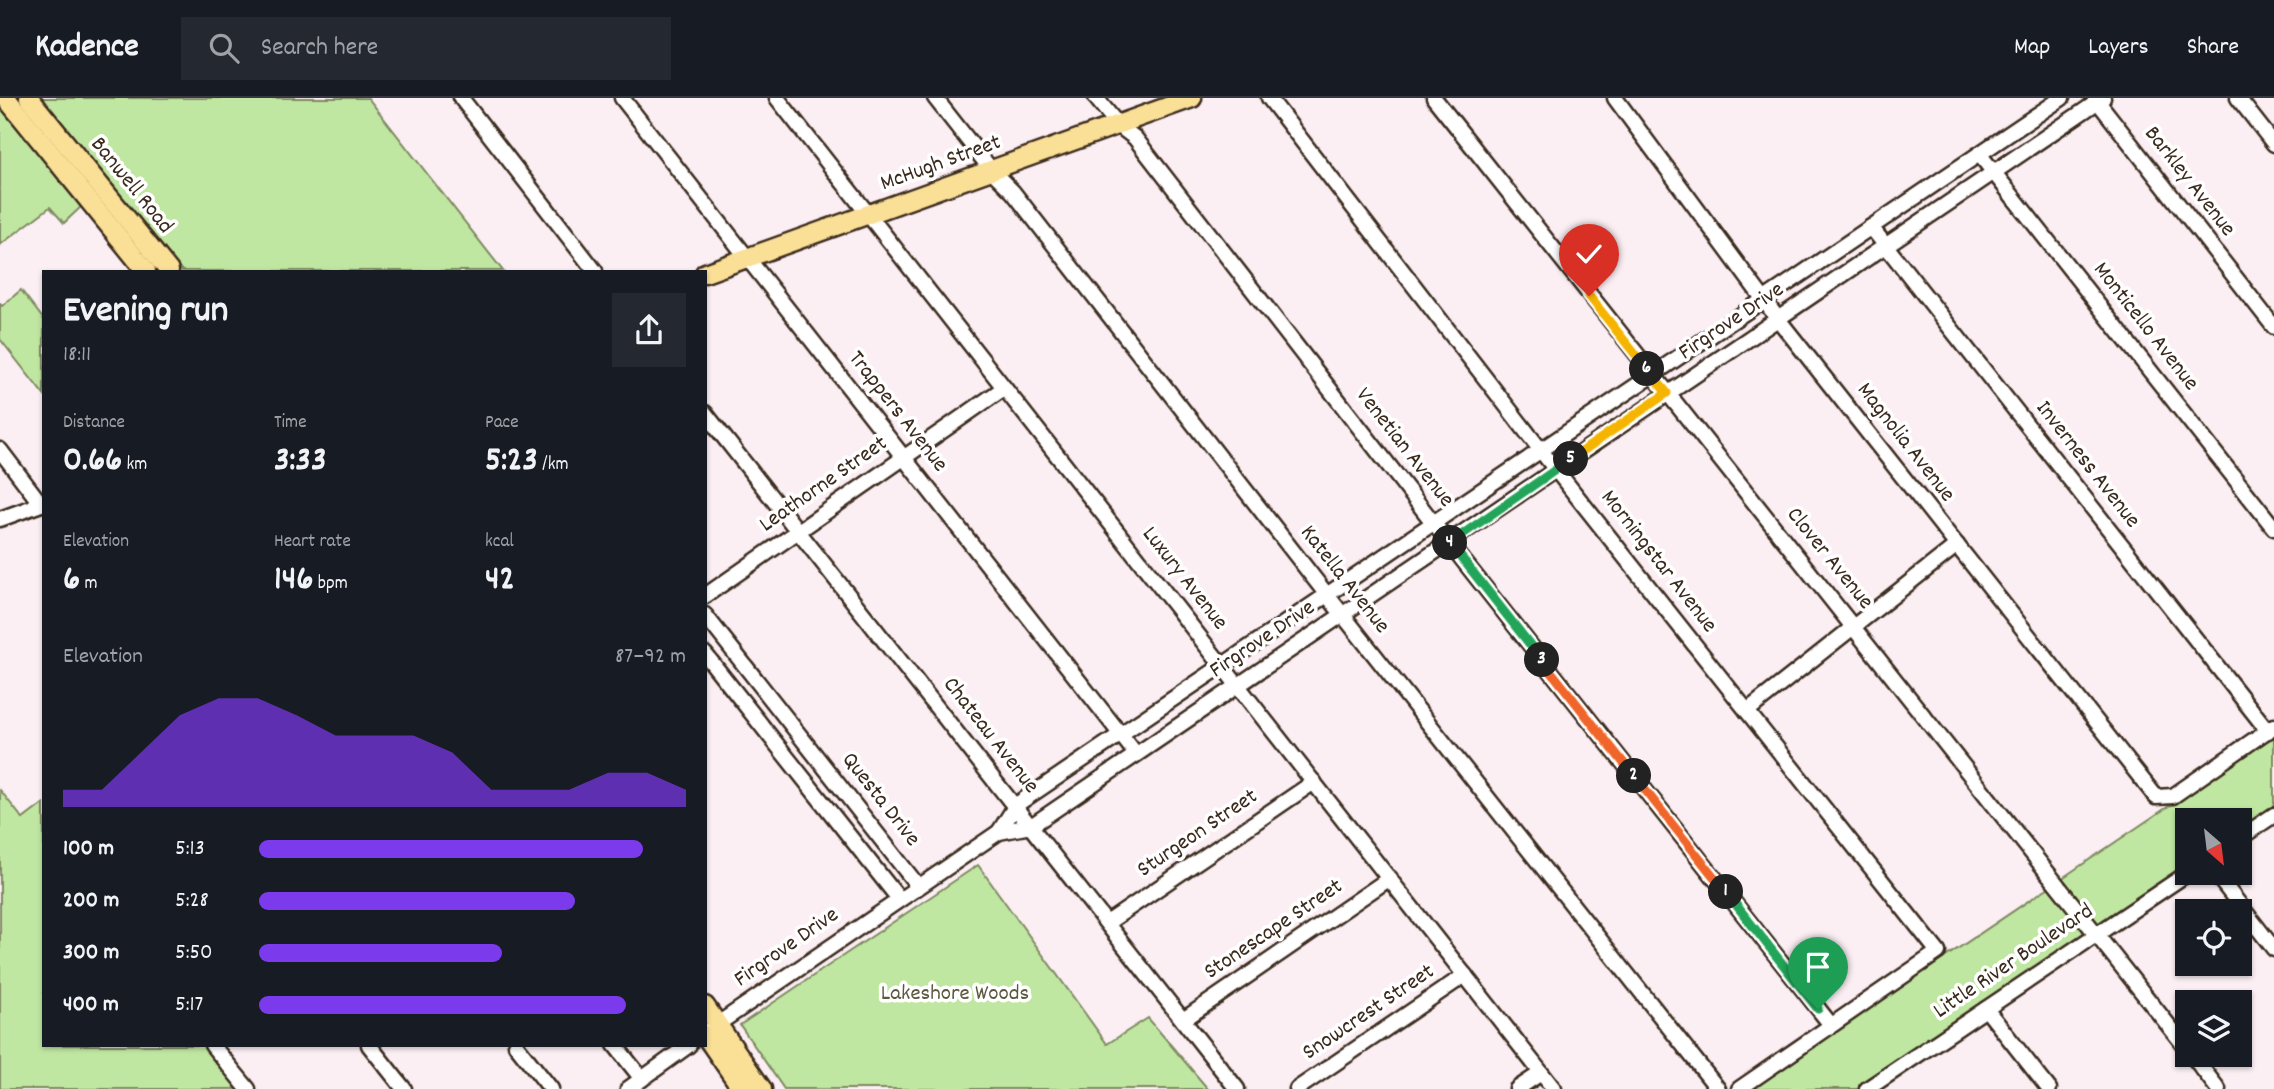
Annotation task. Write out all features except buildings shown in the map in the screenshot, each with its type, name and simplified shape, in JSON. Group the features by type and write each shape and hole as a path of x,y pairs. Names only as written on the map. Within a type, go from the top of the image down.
{"main road":[{"name":"Banwell Road","path":"6,98 145,270"},
{"name":"Banwell Road","path":"29,98 168,270"},
{"name":"McHugh Street","path":"707,272 993,172 1192,98"},
{"path":"709,1031 742,1089"},
{"path":"709,1031 762,1089"}],"street":[{"path":"461,98 594,270"},
{"name":"Trappers Avenue","path":"622,98 1136,754"},
{"name":"Luxury Avenue","path":"777,98 1554,1089"},
{"name":"Katella Avenue","path":"935,98 993,172 1013,191 1326,595 1718,1089"},
{"name":"Venetian Avenue","path":"1096,98 1118,125 1135,138 1433,523 1831,1026"},
{"name":"Morningstar Avenue","path":"1269,98 1556,470 1938,952 1831,1026"},
{"name":"Clover Avenue","path":"1434,98 2175,1034"},
{"name":"Magnolia Avenue","path":"1615,98 1778,319 2157,797 2173,796 2271,729"},
{"name":"Firgrove Drive","path":"999,832 1016,805 2062,98"},
{"path":"2238,98 2274,144"},
{"name":"Firgrove Drive","path":"709,1031 999,832 1031,826 1994,173 2098,99"},
{"name":"Barkley Avenue","path":"2098,99 2274,327"},
{"name":"Monticello Avenue","path":"1980,155 2274,528"},
{"name":"Inverness Avenue","path":"1871,227 2271,729"},
{"name":"Leathorne Street","path":"707,595 1003,388"},
{"name":"Chateau Avenue","path":"707,416 1237,1089"},
{"path":"0,450 42,503"},
{"path":"0,519 42,504"},
{"path":"1747,711 1957,545"},
{"name":"Questa Drive","path":"707,618 918,886"},
{"name":"Questa Drive","path":"707,656 899,899"},
{"path":"787,756 806,743"},
{"name":"Sturgeon Street","path":"1107,923 1314,782"},
{"path":"2252,830 2274,815"},
{"name":"Stonescape Street","path":"1183,1020 1390,878"},
{"name":"Little River Boulevard","path":"1867,1089 2175,882"},
{"path":"2225,886 2274,949"},
{"name":"Snowcrest Street","path":"1297,1089 1465,975"},
{"path":"1986,1009 2049,1089"},
{"path":"1739,1089 1831,1026"},
{"path":"214,1047 248,1089"},
{"path":"371,1047 404,1089"},
{"path":"518,1047 551,1089"},
{"path":"617,1047 642,1079"},
{"path":"628,1089 686,1047"},
{"path":"2201,1067 2218,1089"},
{"path":"1517,1089 1541,1073"},
{"path":"1885,1077 1895,1089"}],"green space":[{"path":"42,98 368,98 502,270 181,270"},
{"path":"0,103 82,206 64,223 50,207 0,245"},
{"path":"21,290 42,317 42,392 0,339 0,304 2,306"},
{"path":"2274,735 2274,815 2252,830 2252,808 2175,808 2175,881 1867,1089 1750,1089"},
{"path":"0,790 23,819 42,805 42,1047 206,1047 239,1089 0,1089"},
{"name":"Lakeshore Woods","path":"978,865 1107,1044 1148,1018 1208,1089 784,1089 740,1025"}],"route":[{"path":"1589,296 1667,393 1449,542 1818,1009"}]}
